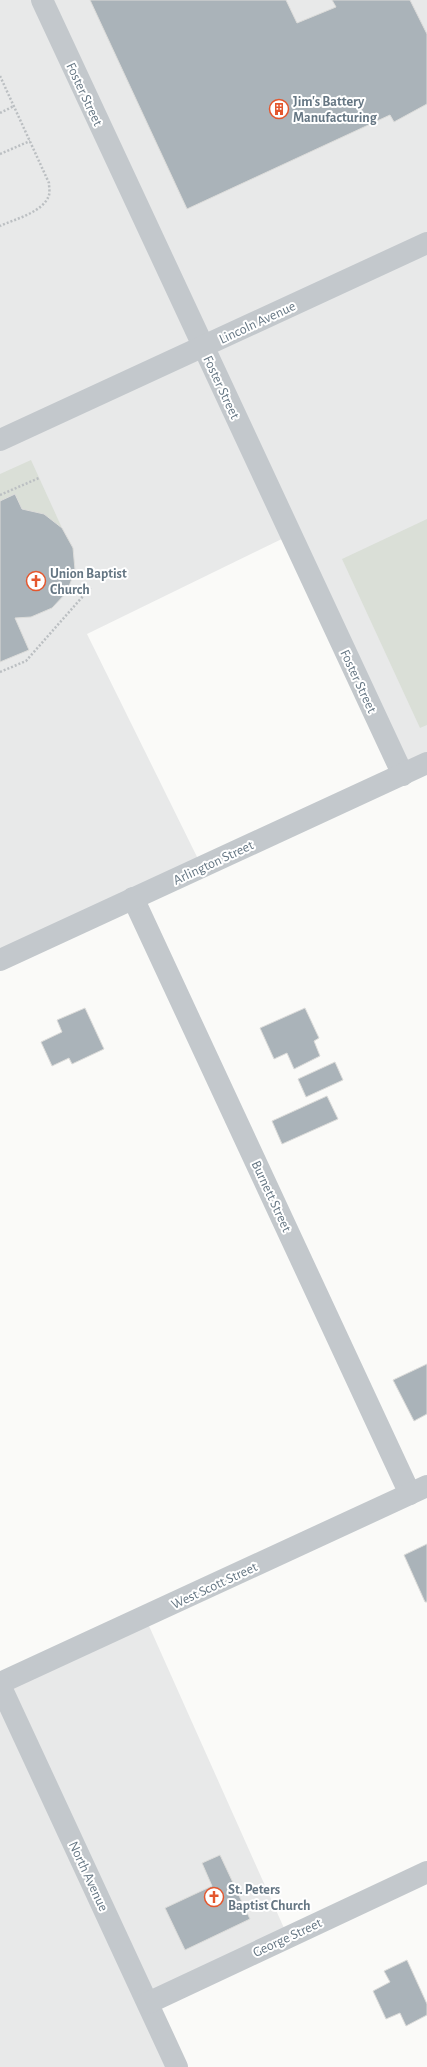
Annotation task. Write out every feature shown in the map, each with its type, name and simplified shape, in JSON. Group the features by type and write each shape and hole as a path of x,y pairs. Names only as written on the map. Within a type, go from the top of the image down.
{"street":[{"name":"Foster Street","path":"42,0 403,775"},
{"name":"Lincoln Avenue","path":"0,440 427,244"},
{"name":"Arlington Street","path":"0,960 427,764"},
{"name":"Burnett Street","path":"133,898 418,1490"},
{"name":"West Scott Street","path":"0,1684 418,1490"},
{"name":"North Avenue","path":"0,1684 177,2067"},
{"name":"George Street","path":"148,2003 427,1872"}],"path":[{"path":"0,76 49,183 50,194 46,202 37,209 0,226"},
{"path":"0,113 14,106"},
{"path":"0,154 30,141"},
{"path":"0,495 39,478"},
{"path":"0,672 26,661 91,587"}],"shaded area":[{"path":"0,0 427,0 427,763 403,775 290,535 87,634 202,867 0,960"},
{"path":"31,460 62,528 22,509 15,494 0,501 0,474"},
{"path":"427,519 427,725 420,728 342,559"},
{"path":"145,1617 288,1937 148,2003 177,2067 0,2067 0,1683"}],"building":[{"name":"Jim's Battery Manufacturing","path":"90,0 286,0 297,23 336,7 332,0 410,0 427,34 427,104 394,122 390,115 187,209"},
{"name":"Union Baptist Church","path":"15,494 22,509 44,514 62,528 73,548 75,570 67,592 52,608 31,617 15,618 29,650 0,662 0,501"},
{"path":"85,1008 104,1049 72,1064 69,1058 52,1066 41,1042 62,1032 57,1020"},
{"path":"305,1008 319,1038 314,1041 320,1056 294,1069 287,1053 274,1059 260,1028"},
{"path":"335,1062 343,1080 306,1097 298,1079"},
{"path":"327,1096 338,1119 282,1144 272,1121"},
{"path":"427,1364 427,1414 414,1421 393,1380"},
{"path":"427,1544 427,1602 425,1602 404,1555"},
{"name":"St. Peters Baptist Church","path":"220,1855 250,1919 185,1950 165,1908 212,1886 202,1863"},
{"path":"407,1960 427,2004 427,2015 406,2026 400,2013 386,2019 373,1991 390,1982 384,1971"}],"place":[{"name":"Jim's Battery Manufacturing","path":"279,109"},
{"name":"Union Baptist Church","path":"36,581"},
{"name":"St. Peters Baptist Church","path":"214,1897"}]}
